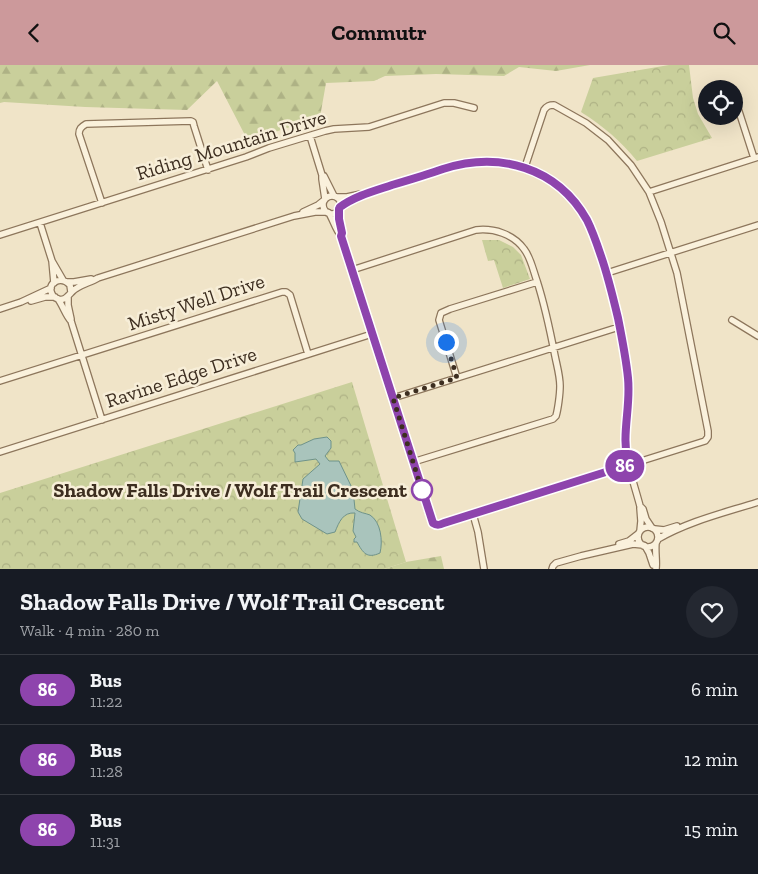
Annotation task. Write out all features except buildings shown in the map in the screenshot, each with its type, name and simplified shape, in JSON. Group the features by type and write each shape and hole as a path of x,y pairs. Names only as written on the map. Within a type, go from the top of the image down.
{"street":[{"name":"Riding Mountain Drive","path":"0,235 334,129 369,127 444,103 454,103 474,108"},
{"path":"322,175 324,208 334,220 341,236 433,523 440,525 705,441 708,437 677,273 661,222 649,192 632,165 608,140 586,123 554,105 544,110 525,167"},
{"path":"102,203 79,134 81,127 86,124 191,121 193,122 208,169"},
{"path":"649,192 756,158 743,122"},
{"path":"310,136 322,175 340,202 341,236"},
{"path":"0,309 45,297 64,299 76,288 98,278 294,216 315,212 335,213 349,201 368,193 448,167 496,161 525,167 554,183 579,208 592,231 606,273 614,298 628,379 625,436 628,465 640,506 642,521 639,540 650,553 656,569"},
{"path":"294,216 318,205 329,196 368,193"},
{"path":"40,223 52,261 71,287 68,305 71,321 102,420"},
{"path":"606,273 758,225"},
{"path":"352,270 476,230 495,230 508,235 521,245 531,261 547,313 554,347 560,388 557,413 553,419 413,462"},
{"path":"52,261 52,293 64,307 68,319 71,321"},
{"path":"21,302 52,286 58,280 74,282 98,278"},
{"path":"457,378 439,320 440,313 537,282"},
{"name":"Misty Well Drive","path":"82,355 282,292 290,295 308,354"},
{"path":"732,320 758,336"},
{"path":"393,398 619,327"},
{"name":"Ravine Edge Drive","path":"0,452 372,334"},
{"path":"0,381 82,355"},
{"path":"552,569 556,563 613,548 633,544 652,546 666,534 687,525 758,502"},
{"path":"640,506 646,519 658,535 655,551 656,569"},
{"path":"473,514 484,569"},
{"path":"613,548 639,533 645,527 664,530 687,525"}],"green space":[{"path":"0,65 590,65 556,71 519,67 504,76 436,74 385,76 374,81 326,83 320,117 248,141 217,81 187,110 0,103"},
{"path":"669,65 689,65 693,98 698,114 698,125 704,125 712,138 637,161 611,134 581,112 593,78"},
{"path":"482,240 499,240 513,247 521,255 530,279 503,288 494,260 488,261"},
{"path":"352,382 406,562 384,569 0,569 0,493"},
{"path":"441,556 444,569 384,569 406,562"}],"water":[{"path":"327,437 331,441 331,448 325,456 329,461 339,461 353,490 355,509 370,515 377,522 381,543 380,553 376,555 366,554 357,542 354,542 356,537 353,531 355,513 344,516 335,532 327,534 302,519 298,512 303,479 320,464 316,459 295,462 293,450 298,445 314,439"}],"bus line":[{"name":"86","path":"339,209 341,236 433,523 440,525 628,465 625,436 628,392 627,367 614,298 595,237 588,222 564,191 541,175 525,167 506,163 479,161 448,167 368,193 340,207"}],"place":[{"name":"Shadow Falls Drive / Wolf Trail Crescent","path":"422,490"}],"route":[{"path":"422,490 424,497 393,398 457,378 446,342"}]}
